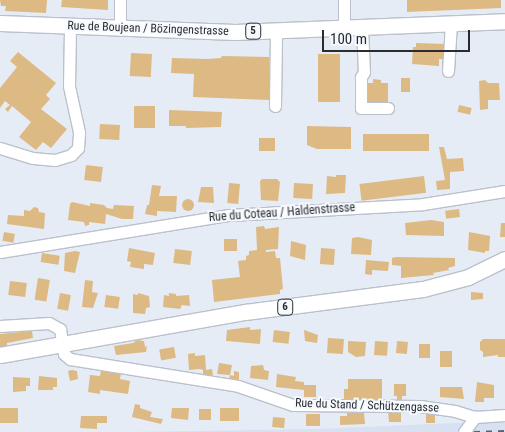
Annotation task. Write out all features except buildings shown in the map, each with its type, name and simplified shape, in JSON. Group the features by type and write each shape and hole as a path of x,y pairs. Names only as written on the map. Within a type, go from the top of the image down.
{"main road":[{"name":"Rue de Boujean / Bözingenstrasse","path":"0,23 235,32 505,21"},
{"name":"6","path":"0,355 245,312 423,289 468,277 505,258"}],"street":[{"path":"120,0 120,29"},
{"path":"344,0 344,28"},
{"path":"448,71 451,23"},
{"path":"0,148 46,160 64,158 71,155 78,148 78,132 69,86 70,27"},
{"path":"362,27 364,72 361,77 361,108 388,108"},
{"path":"275,106 276,30"},
{"name":"Rue du Coteau / Haldenstrasse","path":"0,252 229,215 423,204 505,191"},
{"path":"0,326 49,322 60,330 62,344"},
{"name":"Rue du Stand / Schützengasse","path":"62,344 64,354 70,359 238,386 293,405 420,406 455,411 475,417 505,415"},
{"path":"466,430 475,417"}],"shaded area":[{"path":"455,423 505,423 505,432 129,432 317,429"}],"railway":[{"path":"474,432 505,431"}]}
